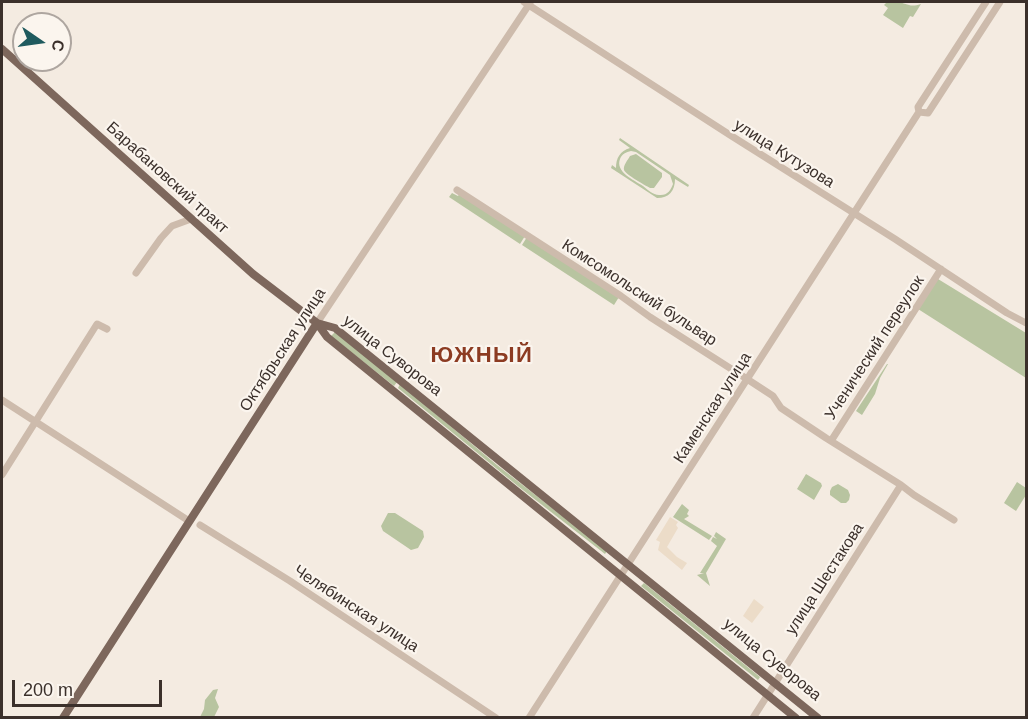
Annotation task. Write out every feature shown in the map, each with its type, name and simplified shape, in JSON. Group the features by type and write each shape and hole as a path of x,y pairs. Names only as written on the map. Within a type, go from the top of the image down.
{"main road":[{"name":"Барабановский тракт","path":"2,49 253,274 317,323"},
{"name":"Октябрьская улица","path":"63,717 317,323"},
{"name":"улица Суворова","path":"317,323 335,328 818,717"},
{"name":"улица Суворова","path":"317,323 327,338 796,717"}],"street":[{"name":"Каменская улица","path":"529,717 919,112 918,107 986,2"},
{"name":"Каменская улица","path":"919,112 928,114 1000,2"},
{"name":"улица Кутузова","path":"528,3 1007,313 1026,323"},
{"name":"Октябрьская улица","path":"317,323 528,3"},
{"name":"Комсомольский бульвар","path":"457,190 773,396 781,408 954,520"},
{"path":"136,273 172,226 191,219"},
{"name":"Ученический переулок","path":"831,441 941,269"},
{"path":"2,475 97,324 107,329"},
{"path":"2,400 189,521"},
{"name":"улица Шестакова","path":"753,717 901,485"},
{"name":"Челябинская улица","path":"200,525 290,581 496,717"}],"green space":[{"path":"887,2 921,4 903,28 883,15 888,8 884,5"},
{"path":"620,138 689,185 688,187 675,179 670,193 665,197 657,198 611,168 612,165 616,168 619,155 630,148 619,140","holes":["627,152 636,152 670,175 673,184 666,194 652,193 620,168 621,157"]},
{"path":"636,154 662,173 662,177 654,188 640,182 624,170 630,156"},
{"path":"452,193 458,196 460,193 525,236 520,244 449,197"},
{"path":"527,237 619,297 614,305 522,245"},
{"path":"938,279 1026,333 1026,378 918,309"},
{"path":"335,332 397,382 394,386 331,336"},
{"path":"887,364 875,394 862,415 856,411"},
{"path":"400,384 497,465 607,551 605,554 398,388"},
{"path":"806,474 822,486 814,500 797,489"},
{"path":"1017,482 1026,488 1026,495 1016,511 1004,503"},
{"path":"838,484 848,490 850,495 846,503 841,503 830,495 832,487"},
{"path":"682,504 689,510 687,514 689,516 684,519 712,536 709,540 673,517"},
{"path":"388,513 395,513 423,531 424,537 418,548 411,550 383,531 381,526"},
{"path":"716,532 726,539 706,573 710,586 697,575 704,573 700,573 717,546 711,541 713,537 717,539 714,536"},
{"path":"644,583 760,677 758,680 641,586"},
{"path":"218,689 215,698 219,707 214,717 200,717 205,700 213,690"}],"shaded area":[{"path":"670,517 678,522 676,525 678,528 667,547 687,563 682,570 658,550 660,542 656,540"},
{"path":"754,599 764,607 752,623 743,616"}],"district":[{"name":"ЮЖНЫЙ","path":"482,356"}]}
